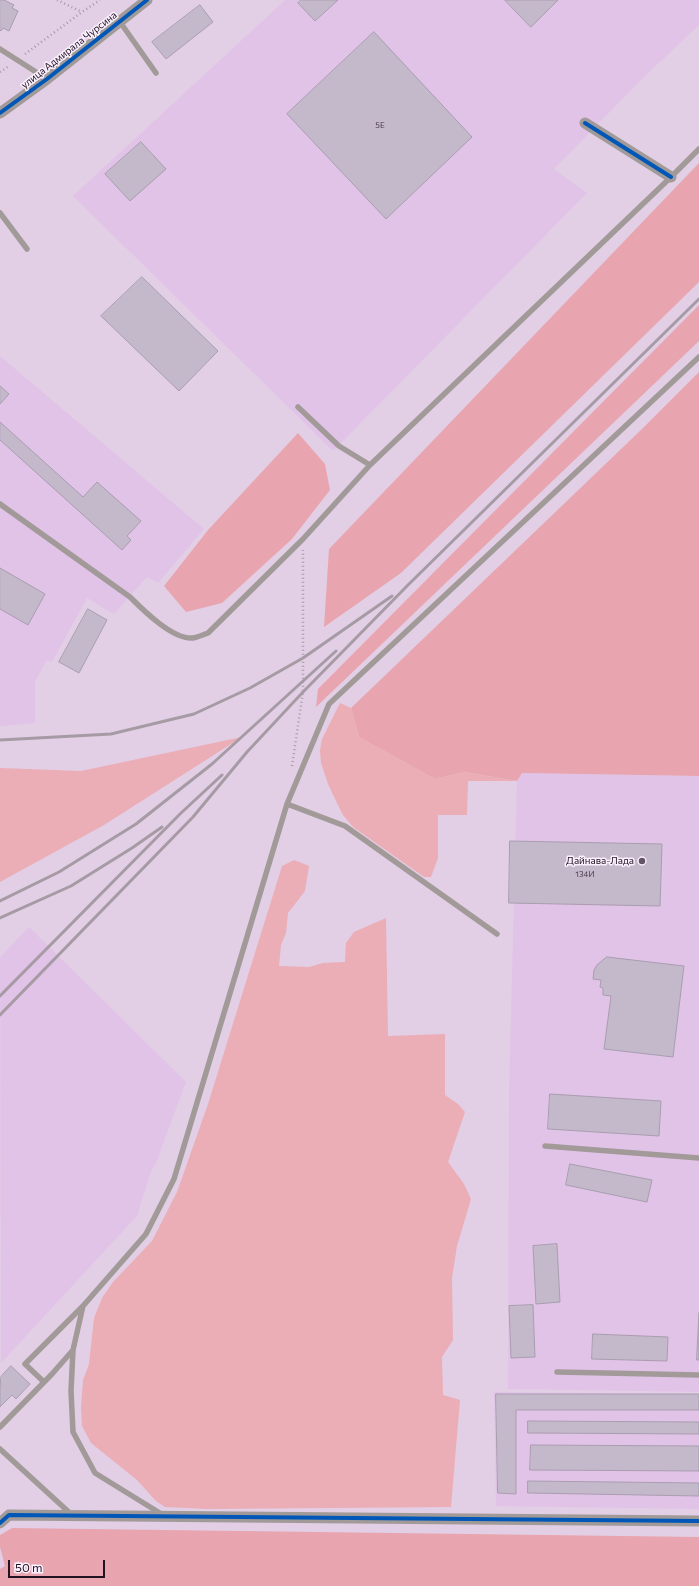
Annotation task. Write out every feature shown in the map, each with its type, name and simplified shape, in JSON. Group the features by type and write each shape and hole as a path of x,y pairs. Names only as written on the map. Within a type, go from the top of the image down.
{"street":[{"name":"улица Адмирала Чурсина","path":"0,113 47,79 148,0"},
{"path":"584,123 671,177"},
{"path":"0,1523 9,1515 699,1521"}],"lane":[{"path":"120,22 156,73"},
{"path":"0,50 47,79"},
{"path":"0,504 130,597 147,613 173,633 191,638 208,633 303,539 370,465 699,149"},
{"path":"0,213 26,249"},
{"path":"44,1382 25,1364 83,1306 146,1234 174,1179 287,804 329,704 699,357"},
{"path":"298,407 339,446 370,465"},
{"path":"287,804 345,826 497,934"},
{"path":"545,1146 699,1158"},
{"path":"83,1306 73,1350 71,1391 73,1432 95,1473 165,1516"},
{"path":"0,1427 73,1350"},
{"path":"557,1372 699,1376"},
{"path":"0,1449 72,1515"}],"path":[{"path":"57,0 82,12"},
{"path":"0,72 100,0"},
{"path":"292,767 303,692 303,539"}],"shaded area":[{"path":"285,0 699,0 699,25 643,78 554,169 587,193 333,451 73,196"},
{"path":"699,163 699,282 401,573 324,627 329,549"},
{"path":"699,305 699,341 316,707 318,689"},
{"path":"0,356 204,529 158,583 147,577 114,614 87,598 52,662 47,660 35,681 35,723 0,726"},
{"path":"699,372 699,776 522,773 517,781 464,772 435,779 359,737 351,708 643,428"},
{"path":"298,433 325,464 330,490 292,539 222,603 186,612 164,586 208,530"},
{"path":"340,703 351,708 359,737 435,779 464,772 517,781 468,781 467,815 438,815 438,858 431,877 424,877 353,827 343,815 328,784 321,763 320,750 322,739"},
{"path":"242,737 104,825 0,882 0,768 81,771"},
{"path":"522,773 699,776 699,1392 508,1389 509,1090 517,781"},
{"path":"294,860 309,866 305,891 288,913 286,933 281,945 279,966 309,967 323,963 345,962 346,943 354,932 386,918 388,1036 445,1034 445,1095 458,1104 465,1112 448,1162 464,1184 471,1199 457,1246 452,1278 453,1340 442,1357 443,1395 460,1400 451,1507 207,1509 165,1507 156,1501 137,1480 91,1443 82,1426 81,1406 83,1380 89,1364 94,1318 102,1298 113,1282 152,1241 177,1192 208,1104 282,866"},
{"path":"29,927 186,1082 156,1163 150,1174 137,1216 1,1363 0,957"},
{"path":"494,1392 699,1394 699,1509 496,1506"},
{"path":"12,1528 699,1537 699,1586 0,1586 0,1569 5,1566 0,1547 0,1535"}],"building":[{"path":"0,0 4,0 14,5 12,8 18,11 9,31 3,28 1,31 0,30"},
{"path":"301,0 338,0 315,21 298,3"},
{"path":"505,0 558,0 531,27"},
{"path":"200,5 213,22 166,59 152,42"},
{"path":"374,32 472,137 386,219 287,114"},
{"path":"141,142 166,169 130,201 105,174"},
{"path":"142,277 218,351 179,391 101,316"},
{"path":"0,386 9,394 0,404"},
{"path":"0,422 83,497 97,482 141,521 127,536 131,540 122,550 0,440"},
{"path":"0,568 45,594 28,625 0,609"},
{"path":"88,609 107,620 79,673 59,662"},
{"path":"510,841 662,844 660,906 509,903"},
{"path":"607,957 684,966 673,1057 604,1049 611,996 603,995 603,988 600,987 601,980 593,979 594,970 597,965"},
{"path":"550,1094 661,1101 659,1136 548,1129"},
{"path":"570,1164 652,1180 647,1202 566,1185"},
{"path":"557,1244 560,1302 536,1304 533,1246"},
{"path":"533,1305 535,1357 511,1358 509,1306"},
{"path":"699,1313 699,1360 697,1360"},
{"path":"593,1334 668,1337 667,1361 592,1359"},
{"path":"11,1366 30,1384 16,1399 12,1395 0,1407 0,1378"},
{"path":"496,1394 699,1394 699,1410 516,1410 516,1494 498,1493"},
{"path":"528,1421 699,1422 699,1434 528,1433"},
{"path":"531,1445 699,1446 699,1471 530,1470"},
{"path":"528,1481 699,1483 699,1496 528,1493"}],"railway":[{"path":"0,1015 193,817 247,752 303,692 408,585 699,299"},
{"path":"0,740 111,734 194,714 250,688 303,658 392,596"},
{"path":"0,901 59,872 136,824 212,764 336,651"},
{"path":"0,996 181,813 222,775"},
{"path":"0,918 71,886 132,848 162,827"}],"cycle path":[{"path":"0,113 47,79 147,0"},
{"path":"585,123 671,177"},
{"path":"0,1523 9,1515 699,1521"}],"place":[{"name":"Дайнава-Лада","path":"642,861"}]}
